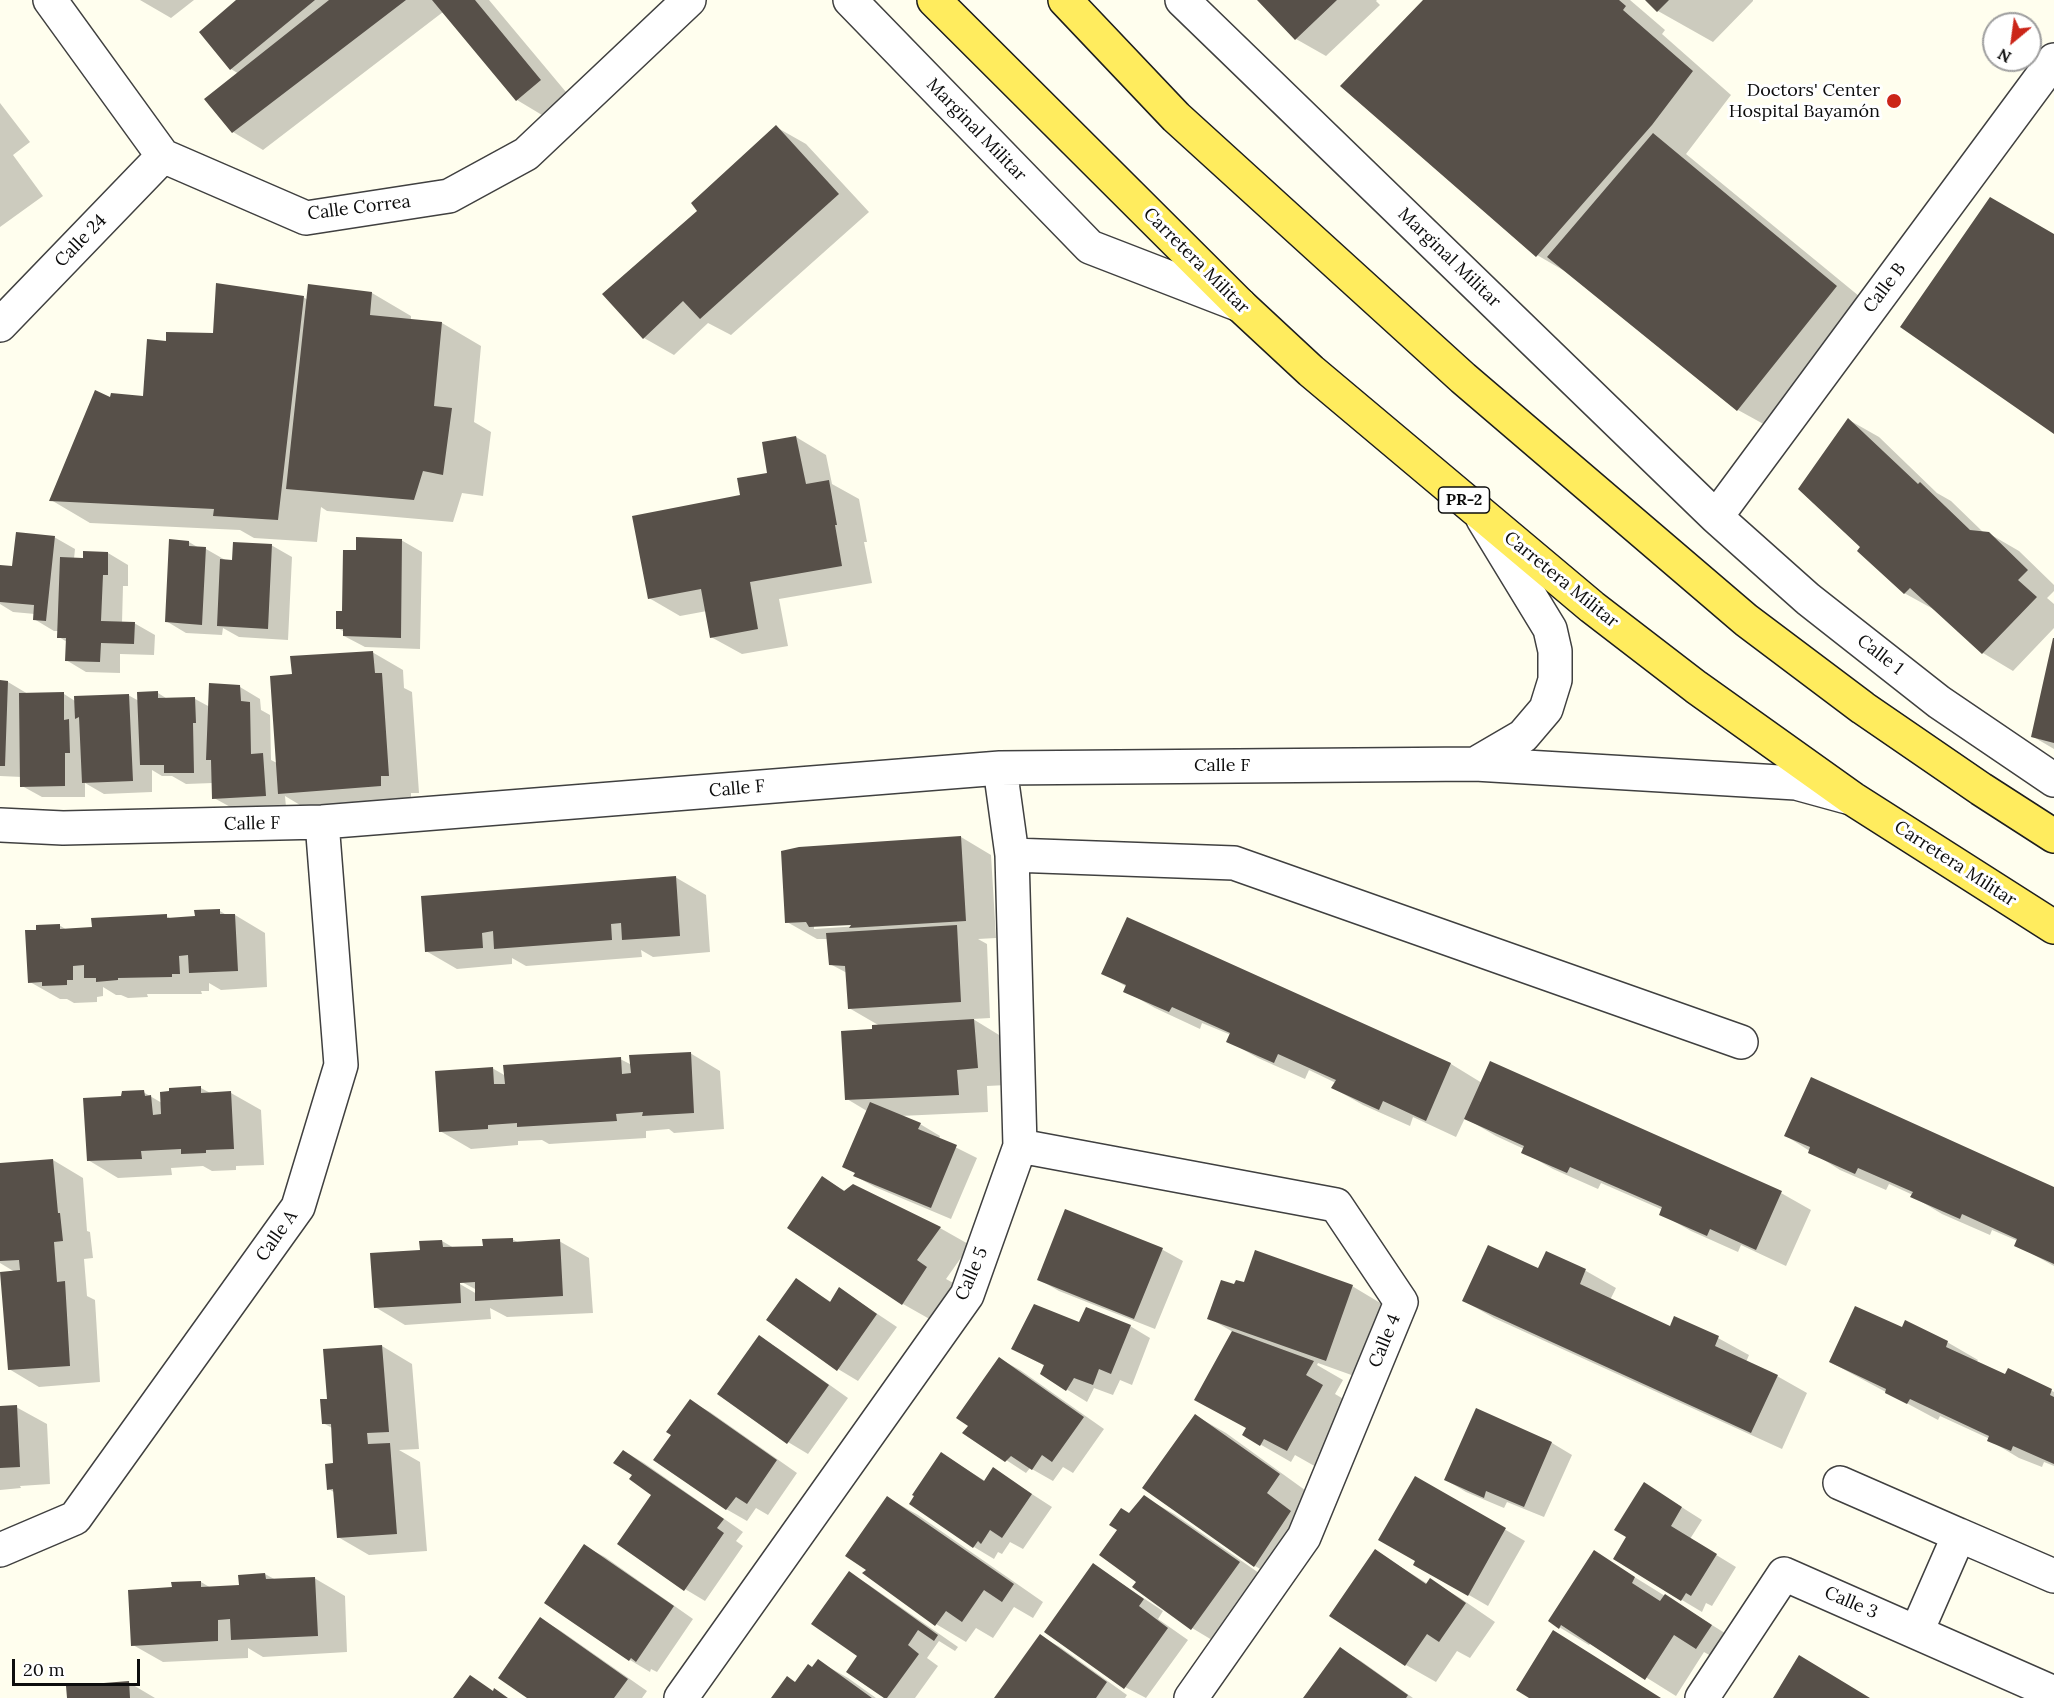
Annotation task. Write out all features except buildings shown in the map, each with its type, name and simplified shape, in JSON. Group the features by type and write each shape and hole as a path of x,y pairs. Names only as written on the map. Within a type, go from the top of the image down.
{"main road":[{"name":"Carretera Militar","path":"934,0 1240,305 1311,371 1592,607 1696,687 1852,799 2054,927"},
{"path":"1065,0 1185,125 1463,378 1746,620 1863,708 2054,836"}],"street":[{"path":"50,0 163,156"},
{"name":"Calle Correa","path":"163,156 306,218 449,196 526,154 689,0"},
{"name":"Marginal Militar","path":"850,0 1090,247 1240,305"},
{"name":"Marginal Militar","path":"1182,0 1716,517"},
{"name":"Calle B","path":"1716,517 2054,60"},
{"name":"Calle 24","path":"0,325 163,156"},
{"path":"1475,764 1523,736 1546,709 1555,680 1555,651 1550,629 1479,513"},
{"name":"Calle 1","path":"1716,517 1808,599 1921,687 2054,780"},
{"name":"Calle F","path":"0,825 63,828 322,822 1000,768 1475,764 1796,783 1852,799"},
{"name":"Calle 5","path":"681,1698 967,1295 1020,1146 1012,855 1000,768"},
{"name":"Calle A","path":"0,1550 75,1518 298,1207 341,1065 322,822"},
{"path":"1012,855 1234,863 1741,1042"},
{"name":"Calle 4","path":"1020,1146 1336,1205 1401,1302 1304,1538 1191,1698"},
{"path":"1840,1483 2054,1576"},
{"path":"1917,1631 1959,1535"},
{"name":"Calle 3","path":"1702,1698 1784,1574 2054,1693"}],"place":[{"name":"Doctors' Center Hospital Bayamón","path":"1894,101"}]}
